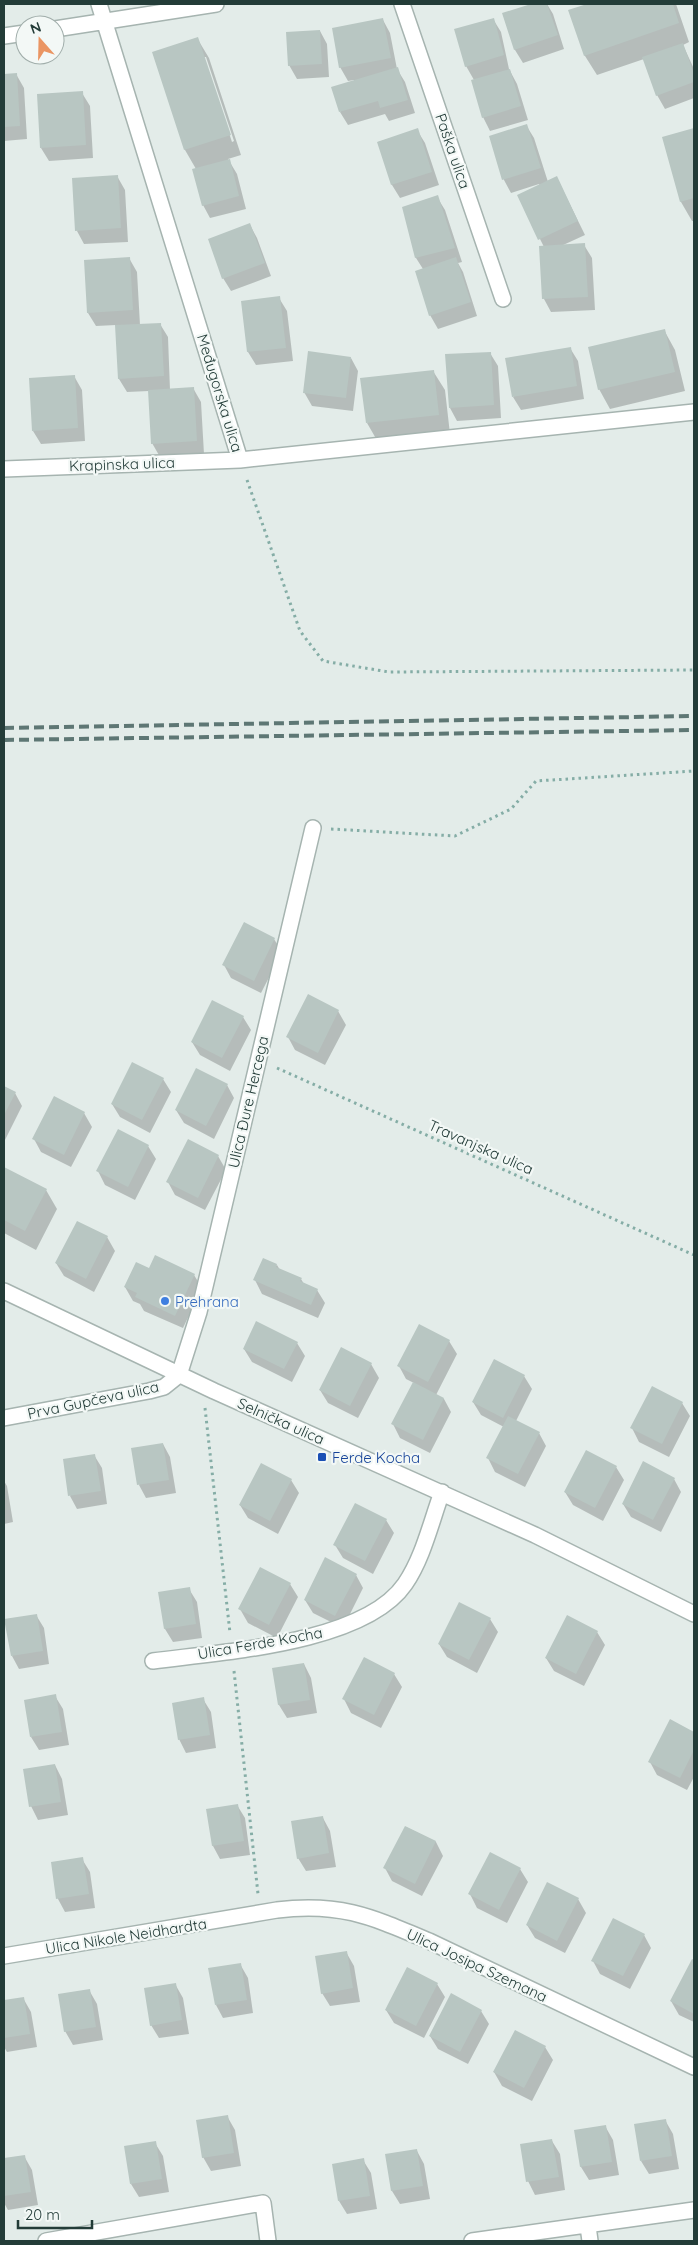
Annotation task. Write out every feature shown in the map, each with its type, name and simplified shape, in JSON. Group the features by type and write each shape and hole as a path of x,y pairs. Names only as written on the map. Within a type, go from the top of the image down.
{"street":[{"name":"Međugorska ulica","path":"99,4 240,460 694,412"},
{"path":"65,28 216,4"},
{"name":"Paška ulica","path":"402,4 503,299"},
{"name":"Krapinska ulica","path":"4,469 240,460"},
{"name":"Ulica Đure Hercega","path":"179,1375 205,1286 313,828"},
{"name":"Selnička ulica","path":"4,1291 179,1375 442,1492 622,1576 694,1614"},
{"name":"Prva Gupčeva ulica","path":"4,1418 149,1391 164,1387 179,1375"},
{"name":"Ulica Ferde Kocha","path":"152,1661 232,1650 317,1635 366,1615 386,1604 405,1585 417,1561 442,1492"},
{"name":"Ulica Josipa Szemana","path":"248,1916 305,1906 352,1911 429,1941 694,2067"},
{"name":"Ulica Nikole Neidhardta","path":"4,1956 248,1916"},
{"path":"46,2241 263,2203 268,2241"},
{"path":"472,2241 694,2210"},
{"path":"588,2226 590,2241"}],"path":[{"path":"240,460 300,630 323,662 389,672 694,670"},
{"path":"313,828 455,836 511,809 536,781 694,771"},
{"name":"Travanjska ulica","path":"258,1060 694,1255"}],"building":[{"path":"531,4 547,4 558,35 514,50 502,13"},
{"path":"587,4 673,4 679,23 584,56 568,10"},
{"path":"383,18 391,58 339,68 332,28"},
{"path":"494,18 504,55 465,67 454,29"},
{"path":"320,30 322,64 288,66 286,32"},
{"path":"198,37 231,135 184,150 152,52"},
{"path":"683,43 694,74 694,82 656,96 642,57"},
{"path":"398,67 408,100 380,108 378,101 339,112 331,87"},
{"path":"510,69 521,106 482,118 471,80"},
{"path":"17,73 20,126 4,127 4,74"},
{"path":"83,91 86,145 40,148 37,94"},
{"path":"527,124 541,168 502,180 489,136"},
{"path":"418,128 432,172 391,185 377,142"},
{"path":"694,128 694,198 680,202 662,137"},
{"path":"230,159 239,196 202,206 192,169"},
{"path":"118,175 121,228 75,231 72,178"},
{"path":"557,176 578,221 538,240 517,195"},
{"path":"438,195 455,248 415,258 402,207"},
{"path":"250,223 265,263 222,279 208,239"},
{"path":"585,243 588,297 542,299 539,246"},
{"path":"130,257 133,310 87,313 84,260"},
{"path":"456,257 471,302 429,316 415,271"},
{"path":"280,296 286,348 247,352 241,301"},
{"path":"161,323 164,376 118,379 115,325"},
{"path":"665,329 675,372 598,390 588,347"},
{"path":"571,347 577,386 512,397 505,358"},
{"path":"308,351 351,357 346,398 303,393"},
{"path":"491,352 494,405 449,408 445,354"},
{"path":"434,370 439,415 366,423 360,378"},
{"path":"75,375 78,428 32,431 29,378"},
{"path":"194,387 197,441 151,444 148,390"},
{"path":"244,922 275,938 254,981 222,965"},
{"path":"308,994 339,1010 318,1053 286,1037"},
{"path":"212,1000 244,1016 222,1058 191,1042"},
{"path":"132,1062 164,1078 142,1120 111,1104"},
{"path":"196,1068 228,1084 206,1126 175,1110"},
{"path":"4,1086 16,1092 4,1115"},
{"path":"54,1096 85,1112 64,1155 32,1139"},
{"path":"118,1129 149,1145 128,1187 96,1171"},
{"path":"188,1139 219,1155 198,1198 166,1182"},
{"path":"4,1167 47,1189 25,1231 4,1220"},
{"path":"77,1221 108,1236 86,1279 55,1263"},
{"path":"155,1255 195,1274 175,1316 135,1297 137,1293 124,1287 136,1262 149,1268"},
{"path":"263,1258 277,1264 276,1267 302,1278 300,1281 318,1289 311,1305 253,1280"},
{"path":"256,1321 298,1342 284,1369 243,1349"},
{"path":"419,1324 450,1340 428,1382 397,1366"},
{"path":"341,1347 372,1363 350,1406 319,1390"},
{"path":"494,1359 525,1375 503,1418 472,1402"},
{"path":"413,1382 444,1398 423,1440 391,1424"},
{"path":"652,1386 683,1402 662,1444 630,1428"},
{"path":"508,1416 540,1432 518,1474 486,1458"},
{"path":"163,1443 169,1480 137,1485 131,1448"},
{"path":"586,1450 617,1466 595,1508 564,1492"},
{"path":"95,1454 101,1491 68,1496 63,1459"},
{"path":"643,1461 675,1478 653,1520 622,1504"},
{"path":"261,1463 292,1479 270,1521 239,1505"},
{"path":"355,1503 387,1519 365,1561 333,1545"},
{"path":"325,1557 357,1574 335,1616 304,1600"},
{"path":"260,1567 291,1583 269,1625 238,1609"},
{"path":"190,1587 196,1624 164,1629 158,1592"},
{"path":"459,1602 491,1618 469,1660 438,1644"},
{"path":"37,1614 43,1651 11,1656 4,1619"},
{"path":"567,1615 598,1631 576,1674 545,1658"},
{"path":"364,1657 395,1673 374,1715 342,1699"},
{"path":"304,1663 310,1700 278,1705 272,1668"},
{"path":"56,1694 62,1732 30,1737 24,1700"},
{"path":"204,1697 210,1735 178,1740 172,1703"},
{"path":"670,1719 694,1732 694,1750 680,1778 648,1762"},
{"path":"55,1764 61,1802 29,1807 23,1769"},
{"path":"238,1804 244,1841 212,1846 206,1809"},
{"path":"323,1816 329,1853 297,1859 291,1821"},
{"path":"405,1826 436,1841 415,1884 383,1868"},
{"path":"490,1852 521,1868 499,1910 468,1894"},
{"path":"83,1857 89,1894 56,1899 51,1862"},
{"path":"547,1882 579,1898 557,1941 526,1925"},
{"path":"613,1918 645,1934 623,1976 591,1961"},
{"path":"347,1951 353,1988 321,1994 315,1956"},
{"path":"692,1959 694,1960 694,2014 670,2001"},
{"path":"241,1963 247,2000 215,2005 208,1968"},
{"path":"407,1967 438,1983 416,2026 385,2010"},
{"path":"176,1983 182,2020 150,2026 144,1988"},
{"path":"90,1989 96,2027 64,2032 58,1994"},
{"path":"451,1993 482,2010 460,2052 429,2036"},
{"path":"24,1997 30,2034 4,2038 4,2000"},
{"path":"515,2030 546,2046 524,2088 493,2072"},
{"path":"228,2115 234,2153 202,2158 196,2120"},
{"path":"666,2119 672,2156 640,2161 634,2124"},
{"path":"606,2125 612,2162 580,2167 574,2130"},
{"path":"552,2139 559,2177 526,2182 520,2144"},
{"path":"156,2141 162,2179 130,2184 124,2146"},
{"path":"417,2149 423,2186 391,2191 385,2154"},
{"path":"25,2155 31,2192 4,2196 4,2158"},
{"path":"364,2158 370,2196 338,2201 332,2164"}],"railway":[{"path":"4,728 694,716"},
{"path":"4,740 694,730"}],"place":[{"name":"Prehrana","path":"165,1301"},
{"name":"Ferde Kocha","path":"322,1457"}]}
